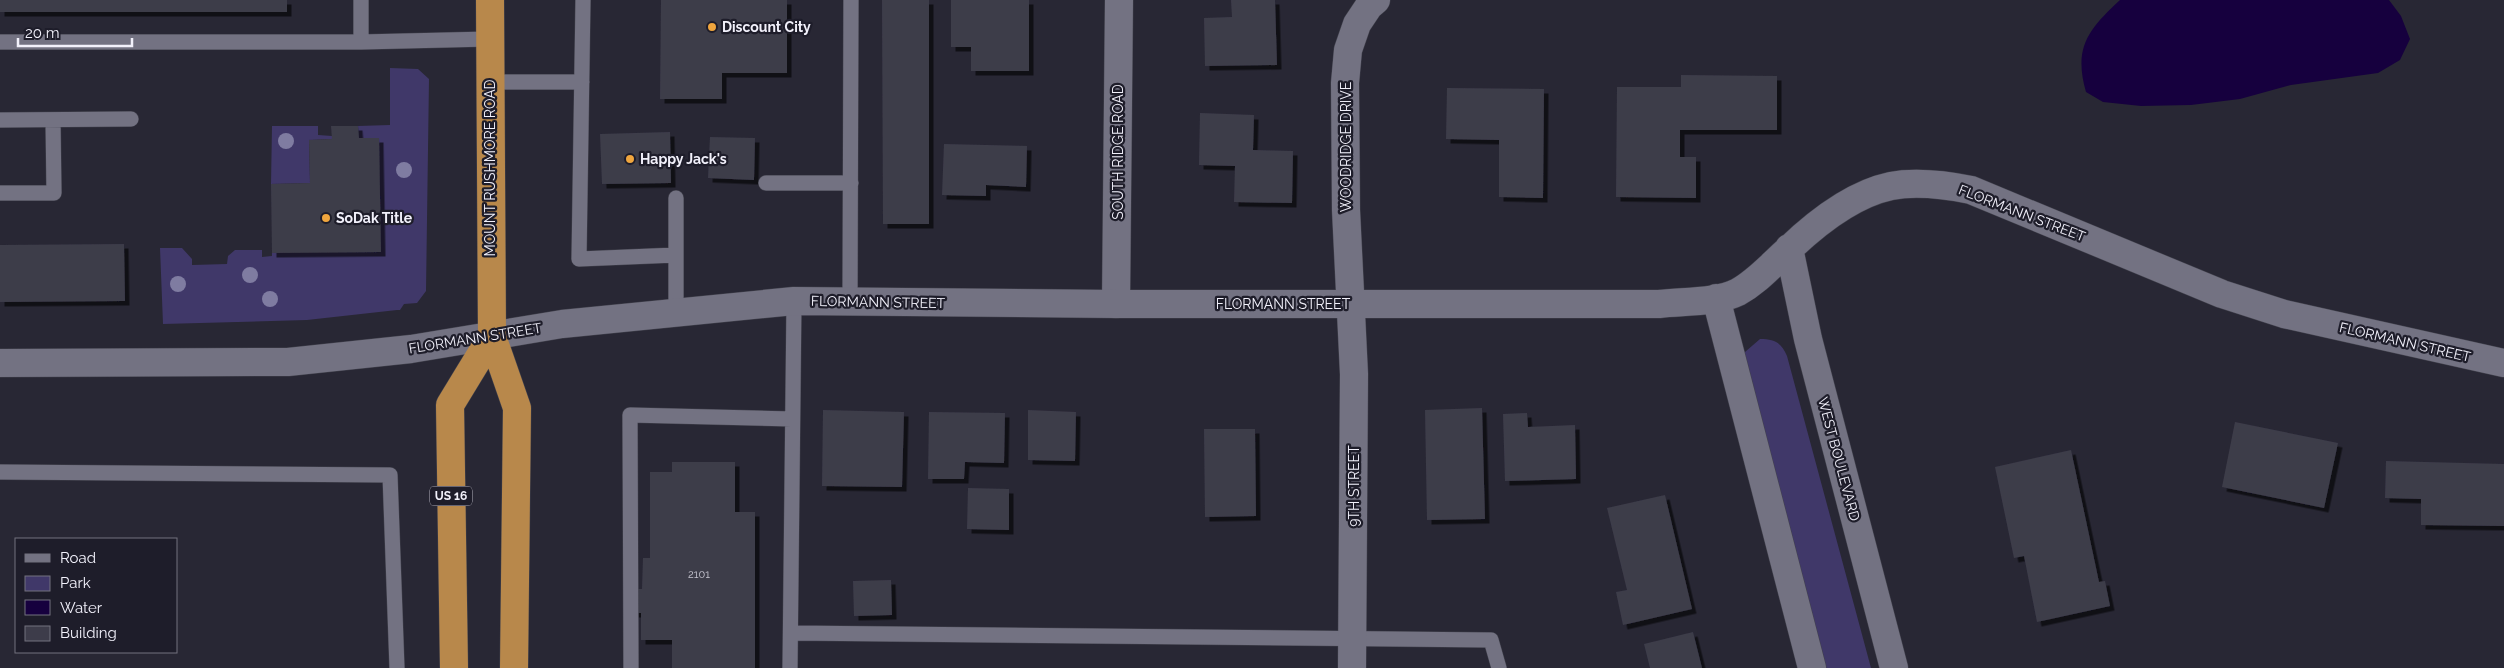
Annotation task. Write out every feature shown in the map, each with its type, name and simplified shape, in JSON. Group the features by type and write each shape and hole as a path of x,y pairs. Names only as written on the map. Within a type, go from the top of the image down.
{"highway":[{"name":"MOUNT RUSHMORE ROAD","path":"490,0 492,336 517,408 514,668"},
{"name":"US 16","path":"454,668 450,405 492,336"}],"street":[{"name":"SOUTH RIDGE ROAD","path":"1116,304 1119,0"},
{"name":"WOODRIDGE DRIVE","path":"1353,304 1346,210 1346,75 1348,50 1357,24 1368,6 1376,0"},
{"name":"FLORMANN STREET","path":"0,363 288,362 411,349 562,324 794,301 1116,304 1659,304 1716,298 1737,292 1762,275 1789,248 1840,209 1871,193 1891,186 1916,184 1950,186 1971,190 2222,294 2284,314 2504,363"},
{"name":"WEST BOULEVARD","path":"1789,248 1808,340 1894,668"},
{"path":"1716,298 1812,668"},
{"name":"9TH STREET","path":"1352,668 1353,304"}],"lane":[{"path":"361,0 361,42"},
{"path":"583,0 579,259 676,255"},
{"path":"850,302 851,0"},
{"path":"0,42 361,42 489,39"},
{"path":"490,82 582,82"},
{"path":"0,120 130,120"},
{"path":"0,194 54,194 53,120"},
{"path":"766,183 851,183"},
{"path":"676,198 676,313"},
{"path":"790,668 794,301"},
{"path":"630,668 630,415 792,418"},
{"path":"0,472 390,475 397,668"},
{"path":"790,633 1353,637 1491,640 1499,668"}],"green space":[{"path":"390,68 418,69 429,79 426,291 417,303 404,304 400,310 307,320 163,324 160,248 182,248 192,259 192,265 227,264 228,256 235,250 262,250 262,257 272,256 272,253 381,252 379,139 359,138 358,126 390,125"},
{"path":"272,126 318,126 318,135 332,136 332,139 309,140 310,183 271,184"},
{"path":"1760,339 1780,344 1787,356 1871,668 1825,668 1744,358 1745,352"}],"water":[{"path":"2120,0 2389,0 2401,16 2410,39 2400,60 2378,73 2291,85 2240,99 2191,105 2141,106 2103,102 2086,92 2081,63 2083,51 2092,30"}],"building":[{"path":"0,0 287,0 287,12 0,12"},
{"path":"661,0 787,0 787,73 722,73 722,99 660,99"},
{"path":"882,0 929,0 929,224 883,224"},
{"path":"951,0 1029,0 1029,71 971,71 971,47 951,47"},
{"path":"1231,0 1275,0 1277,65 1205,66 1204,18 1232,17"},
{"path":"1681,75 1777,76 1777,130 1680,130 1680,157 1696,157 1696,198 1616,197 1617,87 1681,87"},
{"path":"1447,88 1544,89 1543,198 1499,197 1499,140 1446,139"},
{"path":"1200,113 1254,115 1253,150 1293,151 1292,203 1234,202 1235,166 1199,165"},
{"name":"SoDak Title","path":"331,126 358,126 359,138 379,138 381,252 272,253 271,184 310,183 309,140 332,139"},
{"path":"670,132 671,183 602,184 600,134"},
{"path":"710,137 755,138 754,180 708,178"},
{"path":"944,144 1027,146 1026,187 986,185 986,196 942,195"},
{"path":"124,244 125,301 0,302 0,245"},
{"path":"1482,408 1485,519 1427,520 1425,410"},
{"path":"823,410 904,412 902,487 822,486"},
{"path":"1028,410 1076,412 1075,461 1028,460"},
{"path":"929,412 1005,413 1004,463 965,462 964,479 928,479"},
{"path":"1527,413 1528,427 1575,425 1576,479 1505,481 1503,414"},
{"path":"2235,422 2338,443 2324,508 2222,487"},
{"path":"1204,429 1255,429 1256,516 1205,517"},
{"path":"2071,450 2099,582 2105,581 2110,606 2037,622 2024,556 2014,558 1995,467"},
{"path":"2386,461 2504,464 2504,526 2421,525 2421,499 2385,498"},
{"path":"672,462 735,462 735,512 755,512 755,668 672,668 672,640 641,640 641,613 633,613 633,589 642,589 643,558 650,558 650,472 672,472"},
{"path":"968,488 1009,489 1009,530 967,529"},
{"path":"1665,495 1692,609 1623,625 1616,592 1627,590 1607,508"},
{"path":"891,580 892,615 854,616 853,581"},
{"path":"1693,632 1702,668 1650,668 1644,644"}],"place":[{"name":"Discount City","path":"712,27"},
{"name":"Happy Jack's","path":"630,159"},
{"name":"SoDak Title","path":"326,218"}]}
